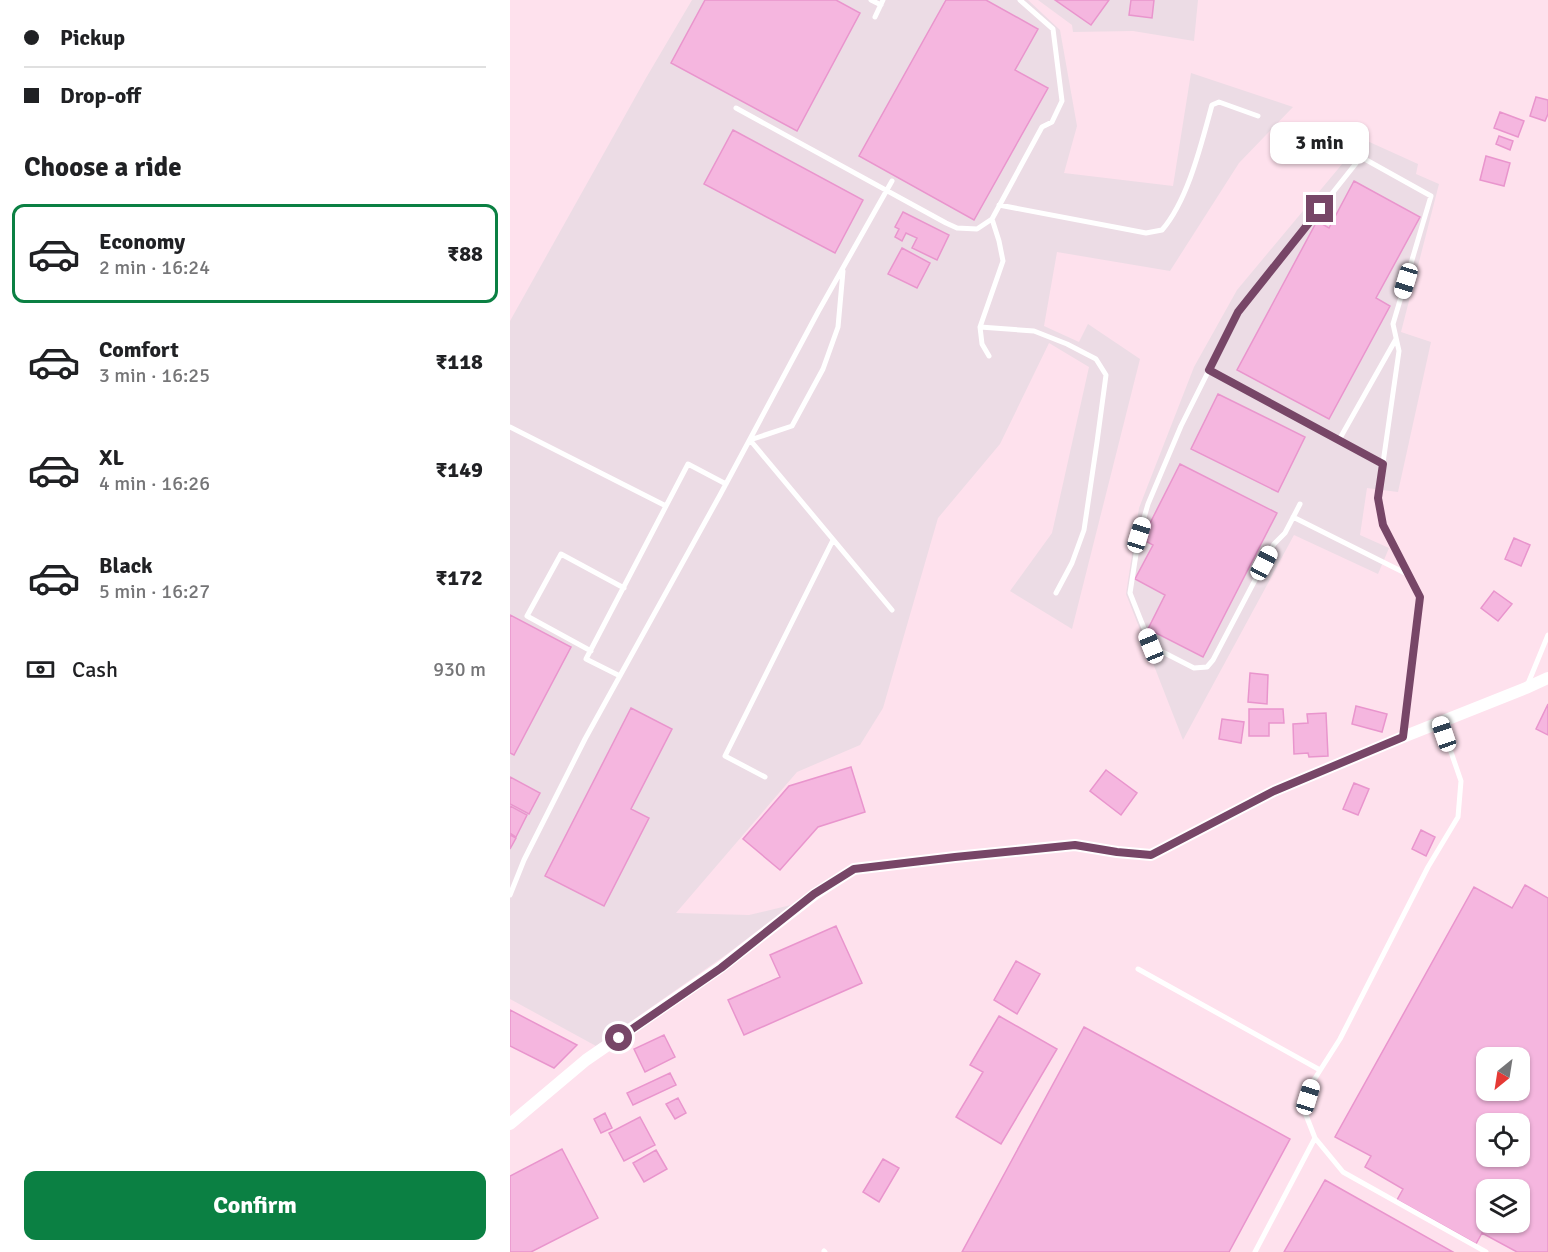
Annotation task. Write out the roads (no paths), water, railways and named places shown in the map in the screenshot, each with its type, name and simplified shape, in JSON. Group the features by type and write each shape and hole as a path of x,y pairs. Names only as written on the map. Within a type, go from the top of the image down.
{"street":[{"path":"510,1124 586,1060 721,968 814,894 854,869 1075,845 1151,855 1274,791 1548,678"}],"lane":[{"path":"871,0 882,3 875,17"},
{"path":"736,108 946,223 957,228 977,229 992,219 1042,127 1052,122 1062,101 1053,29 1020,0"},
{"path":"999,205 1146,233 1162,230 1172,218 1194,166 1212,105 1220,102 1258,116"},
{"path":"1300,504 1285,533 1274,544 1213,660 1207,667 1194,668 1151,646 1130,592 1139,535 1148,504 1173,445 1238,312 1361,157 1431,196 1393,324 1399,351 1378,498 1383,525 1420,597 1403,737"},
{"path":"510,895 524,860 620,676 892,181"},
{"path":"988,356 982,344 980,327 1003,261 992,219"},
{"path":"750,440 792,426 823,369 838,327 844,266"},
{"path":"980,327 1034,331 1045,335 1096,359 1106,375 1084,530 1072,563 1056,593"},
{"path":"1339,440 1396,339"},
{"path":"1209,370 1383,464"},
{"path":"510,427 666,506"},
{"path":"750,440 892,610"},
{"path":"620,676 586,659 688,464 726,484"},
{"path":"1293,517 1409,575"},
{"path":"765,777 725,756 834,540"},
{"path":"591,651 527,616 561,554 624,588"},
{"path":"1526,688 1548,635"},
{"path":"1440,722 1461,781 1458,817 1428,867 1340,1039 1312,1083 1304,1110 1315,1138 1343,1172 1486,1252"},
{"path":"1138,969 1320,1070"},
{"path":"1255,1252 1315,1138"}]}
